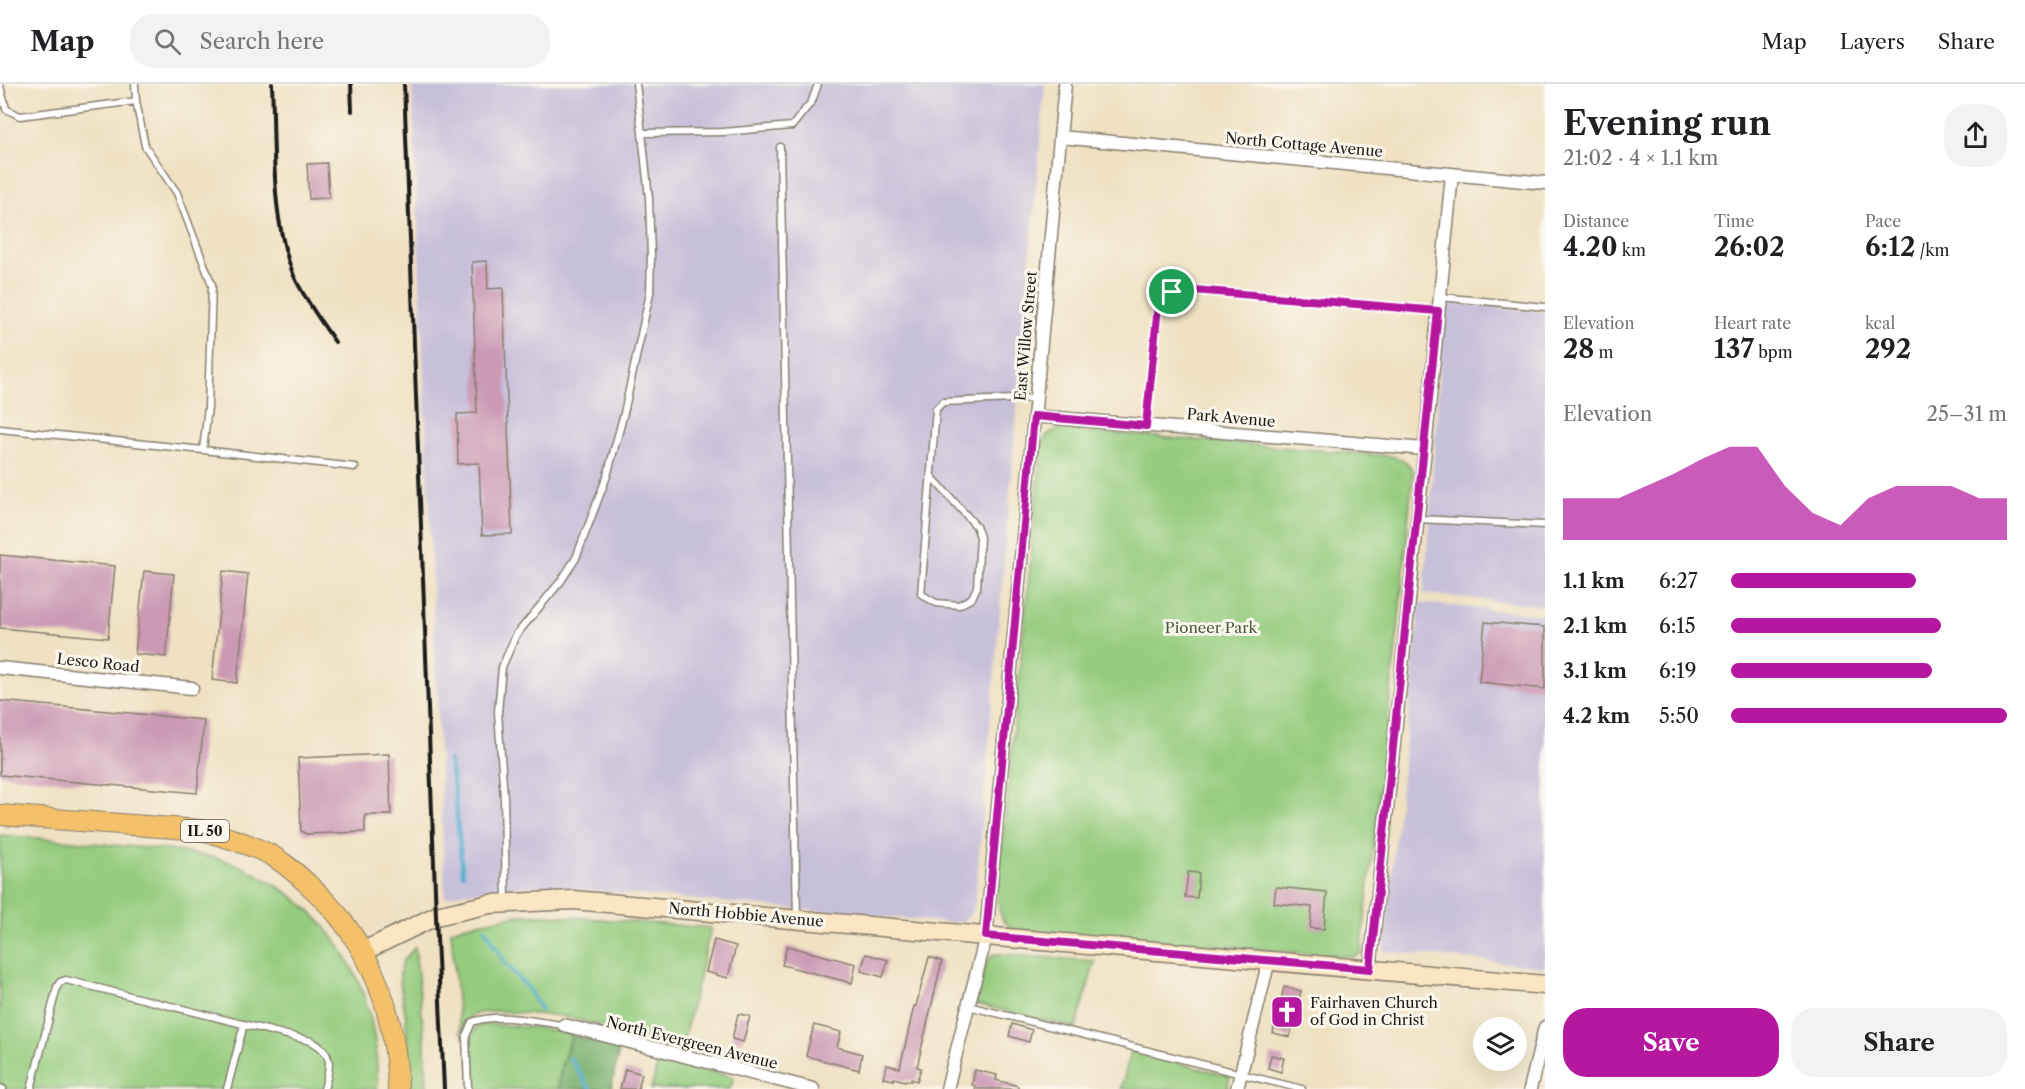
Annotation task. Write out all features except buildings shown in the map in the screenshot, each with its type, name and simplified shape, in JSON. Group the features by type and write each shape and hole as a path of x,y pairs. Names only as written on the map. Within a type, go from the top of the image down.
{"main road":[{"name":"IL 50","path":"0,815 200,830 226,836 272,855 322,896 343,920 364,951 386,1006 398,1089"},
{"name":"North Hobbie Avenue","path":"364,951 436,916 490,904 573,900 1545,985"}],"street":[{"name":"East Willow Street","path":"947,1089 986,936 1065,84"},
{"name":"North Cottage Avenue","path":"1060,137 1545,183"},
{"path":"1370,969 1452,174"},
{"name":"Park Avenue","path":"1034,416 1425,449"},
{"name":"Lesco Road","path":"0,668 192,688"},
{"path":"1237,1089 1269,960"},
{"name":"North Evergreen Avenue","path":"564,1025 813,1089"},
{"path":"1530,1089 1545,1028"}],"lane":[{"path":"135,84 136,101 146,146 177,193 212,285 208,407 203,450"},
{"path":"506,903 504,798 498,712 502,668 516,635 561,581 576,558 607,476 624,413 650,293 649,210 636,84"},
{"path":"642,133 723,132 792,126 812,101 818,84"},
{"path":"0,86 6,109 20,116 136,101"},
{"path":"780,147 797,920"},
{"path":"1146,426 1158,306 1172,292 1194,290 1438,311"},
{"path":"1440,296 1545,307"},
{"path":"931,476 976,526 980,537 977,587 972,598 959,605 936,603 921,594 936,409 943,402 1036,398"},
{"path":"0,429 355,467"},
{"path":"1418,519 1545,525"},
{"path":"31,1089 57,987 60,982 66,980 311,1041 324,1048 329,1057 329,1069 324,1089"},
{"path":"968,1006 1302,1089"},
{"path":"468,1089 466,1036 472,1022 485,1017 564,1025"},
{"path":"226,1089 244,1024"}],"shaded area":[{"path":"412,84 1045,84 975,902 971,913 964,920 954,923 538,886 461,893 445,898"},
{"path":"1448,304 1545,312 1545,606 1424,594 1444,311"},
{"path":"1420,603 1545,615 1545,967 1384,951"}],"green space":[{"name":"Pioneer Park","path":"1060,429 1389,456 1403,460 1411,468 1413,472 1398,629 1361,953 1355,957 1013,930 1004,922 999,907 998,889 1042,445 1048,434"},
{"path":"0,835 201,855 236,864 274,884 311,912 327,929 352,968 362,990 374,1035 378,1089 0,1089"},
{"path":"519,915 548,915 711,928 682,1046 562,1016 496,1011 471,1016 460,1033 451,931 463,926"},
{"path":"415,947 427,1089 409,1089 406,1018 400,983 403,961"},
{"path":"992,955 1095,961 1076,1028 976,1004 986,963"},
{"path":"486,1024 541,1028 572,1035 561,1066 558,1089 473,1089 470,1040 476,1027"},
{"path":"572,1035 619,1049 611,1089 558,1089 561,1066"},
{"path":"1131,1051 1230,1076 1227,1089 1121,1089"},
{"path":"659,1059 734,1077 730,1089 651,1089"}],"waterway":[{"path":"449,760 456,802 463,874"},
{"path":"485,929 505,963 527,987 541,1010"},
{"path":"570,1058 590,1089"}],"railway":[{"path":"272,84 277,206 286,254 303,293 335,342"},
{"path":"351,84 352,111"},
{"path":"404,84 444,1089"}],"place":[{"name":"Fairhaven Church of God in Christ","path":"1287,1012"}],"route":[{"path":"1194,290 1438,311 1370,969 986,936 1034,416 1146,426 1158,306 1172,292 1194,290"}]}
